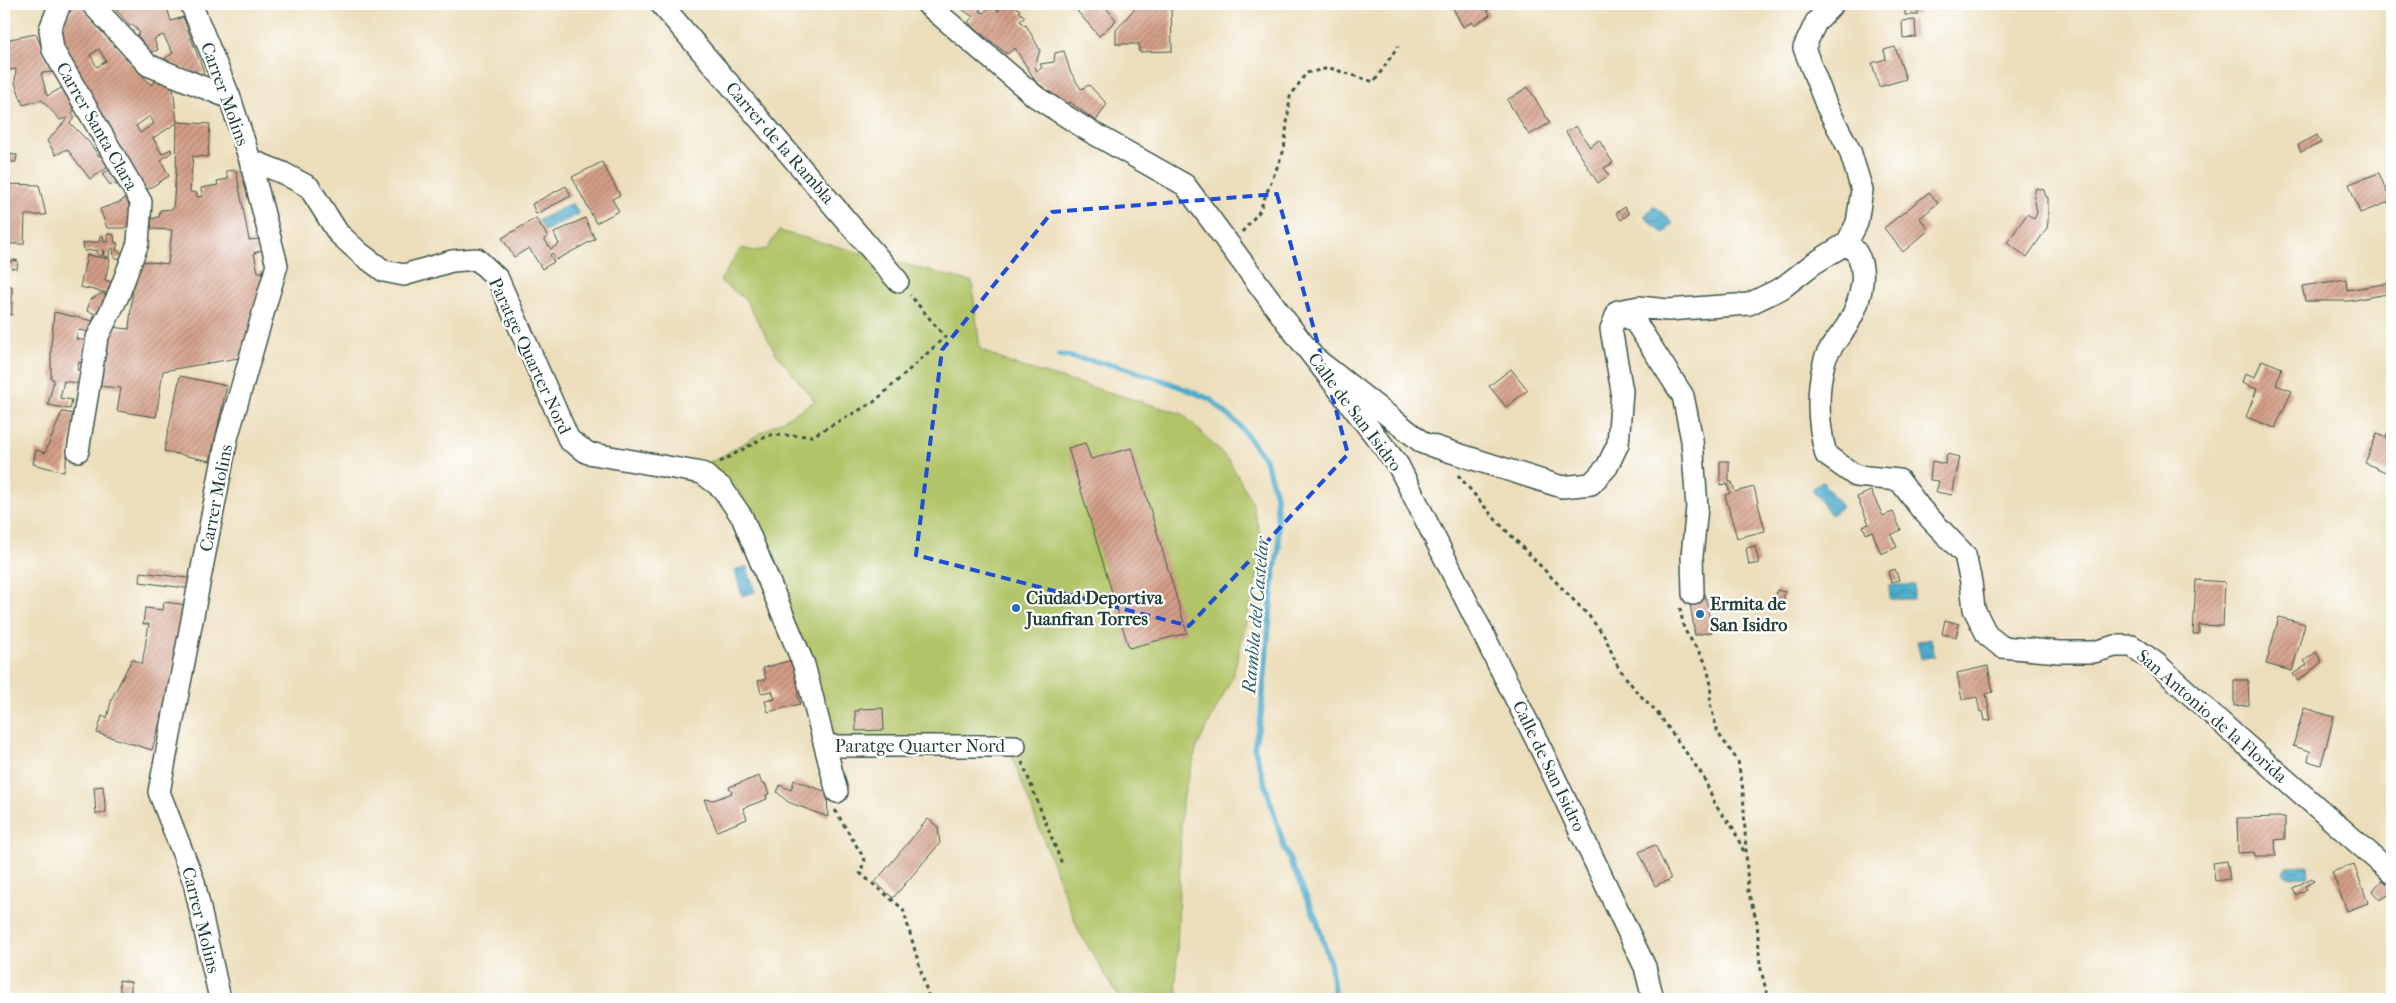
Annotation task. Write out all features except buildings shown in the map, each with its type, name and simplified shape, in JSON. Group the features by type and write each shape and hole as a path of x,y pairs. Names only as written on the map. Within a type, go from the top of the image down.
{"street":[{"name":"Carrer Santa Clara","path":"60,4 50,29 53,50 141,202 138,243 118,296 97,338 78,451"},
{"path":"92,4 148,65 230,98"},
{"name":"Carrer Molins","path":"191,4 230,98 250,160 276,264 228,438 159,792 194,882 220,999"},
{"name":"Carrer de la Rambla","path":"661,4 898,281"},
{"name":"Calle de San Isidro","path":"927,4 1036,97 1086,129 1185,185 1316,360 1398,465 1556,780 1645,967 1653,999"},
{"path":"1618,311 1639,306 1668,310 1749,304 1782,288 1813,264 1847,243 1857,223 1862,190 1850,151 1827,107 1804,48 1816,22 1833,4"},
{"name":"Paratge Quarter Nord","path":"250,160 283,173 309,187 338,233 361,254 384,271 404,275 452,261 477,259 498,279 569,440 588,453 702,473 722,488 742,518 804,666 837,792"},
{"name":"San Antonio de la Florida","path":"1847,243 1856,249 1862,261 1862,287 1849,322 1824,360 1819,394 1820,430 1826,455 1856,476 1899,480 1921,508 1965,555 1974,609 1987,635 2002,646 2094,652 2116,646 2132,646 2156,662 2237,737 2392,873"},
{"path":"1316,360 1424,443 1562,487 1591,484 1607,467 1618,444 1622,391 1611,329 1618,311"},
{"path":"1618,311 1636,323 1683,396 1692,440 1696,507 1692,556 1693,594"},
{"name":"Paratge Quarter Nord","path":"825,746 1015,746"}],"path":[{"path":"1230,245 1259,212 1284,150 1290,97 1306,73 1330,68 1374,82 1398,46"},
{"path":"702,473 769,435 812,436 874,402 945,337 898,281"},
{"path":"1454,471 1495,519 1589,616 1605,637 1618,667 1637,692 1657,712 1704,776 1716,806 1733,828 1744,852"},
{"path":"1693,594 1679,598 1684,629 1706,663 1711,685 1710,704 1718,733 1738,761 1743,790 1744,852 1748,891 1757,922 1760,965 1768,999"},
{"path":"1015,746 1062,864"},
{"path":"837,792 835,812 865,860 860,873 903,909 929,999"}],"highlighted area":[{"path":"1277,194 1348,454 1189,626 916,555 942,350 1052,212"}],"green space":[{"name":"Ciudad Deportiva Juanfran Torres","path":"779,231 972,282 980,349 1009,363 1183,414 1229,460 1252,502 1263,547 1256,582 1233,676 1197,747 1182,801 1176,986 1181,999 1120,999 1079,932 1005,739 835,741 764,552 691,467 715,460 815,401 777,355 745,299 720,281 741,248 754,251 767,249"}],"water":[{"path":"573,203 579,214 545,231 539,220"},
{"path":"1654,205 1673,223 1664,234 1644,217"},
{"path":"1822,481 1842,507 1831,515 1812,489"},
{"path":"747,566 755,592 742,596 735,570"},
{"path":"1889,585 1914,585 1914,599 1890,599"},
{"path":"1931,638 1935,656 1921,659 1917,641"},
{"path":"2308,865 2309,876 2287,877 2283,872 2286,866"}],"waterway":[{"name":"Rambla del Castelar","path":"1059,355 1119,366 1210,399 1239,425 1265,459 1276,495 1279,547 1273,580 1261,716 1254,747 1285,850 1317,921 1331,966 1335,999"}],"place":[{"name":"Ciudad Deportiva Juanfran Torres","path":"1016,608"},
{"name":"Ermita de San Isidro","path":"1700,614"}]}
